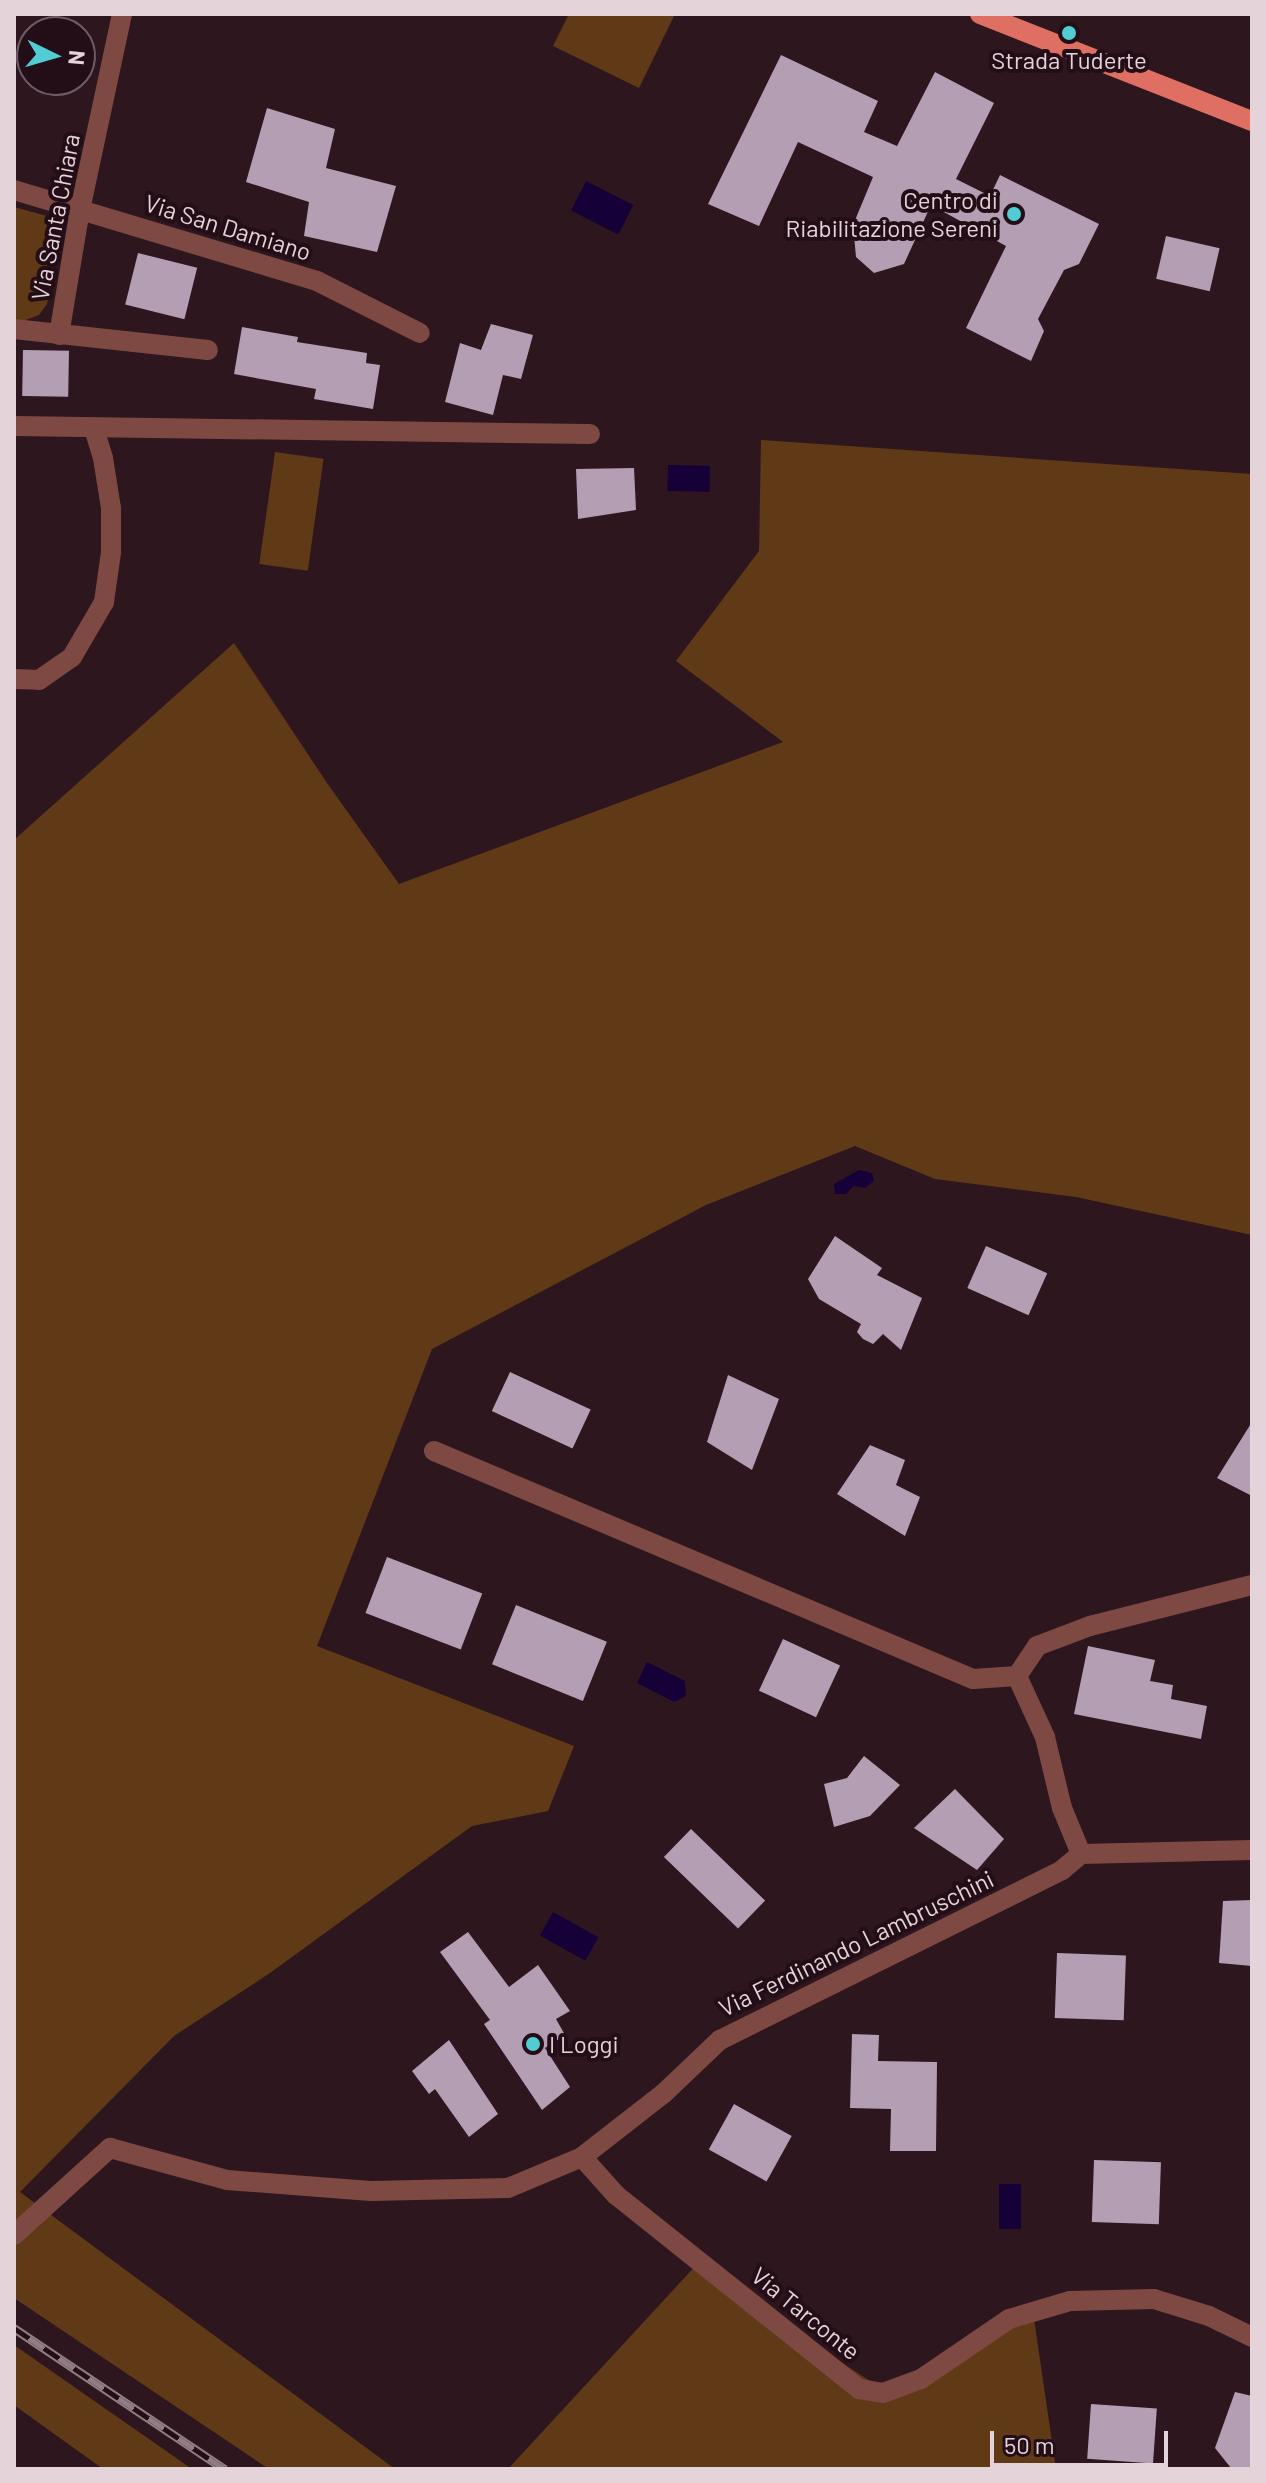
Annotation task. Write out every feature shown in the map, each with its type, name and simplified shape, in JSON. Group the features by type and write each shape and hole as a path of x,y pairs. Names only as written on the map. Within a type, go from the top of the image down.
{"main road":[{"path":"980,14 1252,121"}],"street":[{"name":"Via Santa Chiara","path":"59,335 80,210 122,14"},
{"name":"Via San Damiano","path":"14,190 317,281 420,333"},
{"path":"14,329 208,350"},
{"path":"14,426 590,434"},
{"path":"14,679 39,680 72,657 104,602 111,552 111,508 94,428"},
{"path":"434,1451 973,1679 1017,1676"},
{"path":"1017,1676 1037,1646 1090,1626 1252,1585"},
{"path":"1017,1676 1045,1737 1062,1808 1081,1854 1252,1850"},
{"name":"Via Ferdinando Lambruschini","path":"14,2235 110,2148 227,2180 371,2191 508,2188 582,2157 663,2094 720,2040 1062,1870 1081,1854"},
{"name":"Via Tarconte","path":"582,2157 616,2195 859,2389 883,2393 921,2379 1009,2319 1070,2301 1154,2299 1209,2316 1252,2337"}],"shaded area":[{"path":"569,14 675,14 639,88 553,46"},
{"path":"586,181 633,205 618,234 571,210"},
{"path":"14,207 47,216 59,240 47,304 39,315 23,321 14,320"},
{"path":"761,440 1252,474 1252,1235 1076,1197 935,1179 855,1146 706,1205 432,1349 317,1646 574,1746 548,1811 472,1826 270,1973 174,2036 20,2192 395,2469 269,2469 14,2298 14,840 234,643 399,884 783,742 676,661 759,551"},
{"path":"275,452 324,459 308,571 259,564"},
{"path":"668,465 710,466 710,492 668,491"},
{"path":"859,1170 872,1173 874,1181 865,1188 854,1186 846,1194 835,1194 834,1184"},
{"path":"647,1662 685,1681 686,1696 674,1702 637,1683"},
{"path":"553,1912 598,1937 585,1961 540,1936"},
{"path":"999,2184 1021,2184 1021,2229 999,2229"},
{"path":"700,2261 758,2308 870,2381 894,2389 1033,2312 1056,2469 508,2469"},
{"path":"14,2345 192,2469 103,2469 14,2405"}],"building":[{"name":"Centro di Riabilitazione Sereni","path":"781,55 878,101 864,132 897,146 935,72 994,103 956,179 990,196 1000,175 1099,224 1079,264 1064,270 1038,319 1044,331 1031,361 966,328 1006,246 931,205 904,264 874,273 856,257 853,225 873,177 798,142 759,226 708,204"},
{"path":"267,108 335,129 326,168 396,186 377,252 304,236 309,202 246,182"},
{"path":"1166,236 1220,248 1210,291 1156,279"},
{"path":"138,253 197,268 184,319 125,304"},
{"path":"491,324 533,335 521,379 503,375 493,415 445,402 460,343 481,350"},
{"path":"242,327 298,337 297,342 367,353 366,363 380,365 373,409 314,399 316,389 234,374"},
{"path":"23,350 69,351 68,397 22,396"},
{"path":"634,468 636,510 578,519 576,469"},
{"path":"835,1236 882,1268 877,1275 922,1298 901,1350 883,1334 873,1344 863,1339 857,1332 861,1324 819,1299 808,1279"},
{"path":"986,1246 1047,1273 1028,1315 967,1288"},
{"path":"510,1372 591,1410 572,1449 492,1411"},
{"path":"728,1375 779,1399 752,1470 707,1442"},
{"path":"1252,1422 1252,1496 1217,1478"},
{"path":"870,1445 905,1460 896,1485 920,1497 905,1536 837,1494"},
{"path":"387,1557 482,1594 461,1650 365,1613"},
{"path":"516,1605 607,1642 583,1701 492,1664"},
{"path":"783,1639 840,1666 816,1717 759,1691"},
{"path":"1088,1646 1155,1660 1150,1681 1173,1685 1171,1699 1207,1706 1201,1739 1074,1714"},
{"path":"864,1756 900,1785 870,1816 834,1827 824,1784 847,1778"},
{"path":"955,1789 1004,1839 977,1870 914,1828"},
{"path":"691,1829 765,1901 738,1929 664,1857"},
{"path":"1252,1900 1252,1966 1219,1963 1223,1901"},
{"path":"468,1932 509,1987 538,1965 570,2011 556,2019 565,2035 545,2048 570,2087 542,2110 484,2024 490,2020 440,1952"},
{"path":"1057,1953 1126,1955 1124,2020 1055,2018"},
{"path":"852,2034 879,2035 878,2061 937,2062 936,2151 890,2151 891,2109 850,2108"},
{"path":"449,2040 498,2114 469,2137 435,2089 429,2094 412,2071"},
{"path":"734,2104 792,2136 767,2181 709,2149"},
{"path":"1094,2160 1161,2162 1159,2224 1092,2222"},
{"path":"1235,2392 1252,2396 1252,2469 1231,2468 1215,2448"},
{"path":"1091,2404 1157,2409 1153,2463 1087,2459"}],"railway":[{"path":"14,2328 225,2469"}],"place":[{"name":"Strada Tuderte","path":"1069,33"},
{"name":"Centro di Riabilitazione Sereni","path":"1014,214"},
{"name":"I Loggi","path":"533,2044"}]}
